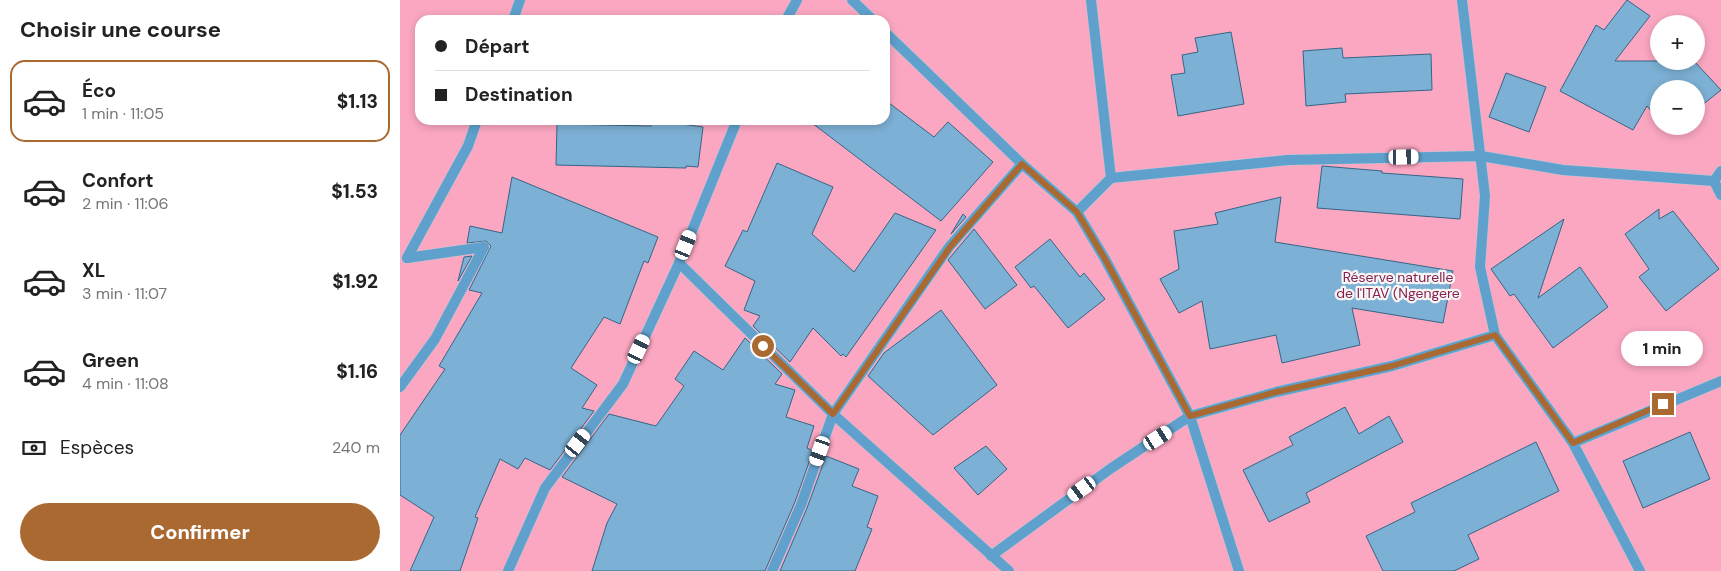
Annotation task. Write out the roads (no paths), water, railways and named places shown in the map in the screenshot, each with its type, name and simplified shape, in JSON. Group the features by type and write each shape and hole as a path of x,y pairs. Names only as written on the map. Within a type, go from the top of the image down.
{"street":[{"path":"515,15 520,0"},
{"path":"789,15 797,0"},
{"path":"852,0 868,15"},
{"path":"1091,0 1111,178"},
{"path":"1462,0 1485,196 1480,267 1495,335 1573,443 1640,571"},
{"path":"890,37 1022,164 1077,212 1105,259 1190,416 1239,571"},
{"path":"400,388 435,339 484,247 408,258 468,146 475,125"},
{"path":"508,571 544,488 623,384 678,263 735,125"},
{"path":"1077,212 1111,178 1288,160 1481,156 1563,170 1714,181"},
{"path":"772,571 801,505 833,414 950,247 1022,164"},
{"path":"1714,181 1721,171"},
{"path":"1714,181 1721,195"},
{"path":"678,263 833,414 1009,571"},
{"path":"991,556 1110,469 1190,416 1276,392 1392,366 1495,335"},
{"path":"1573,443 1721,381"}],"park label":[{"name":"Réserve naturelle de l'ITAV (Ngengere","path":"1398,286"}]}
